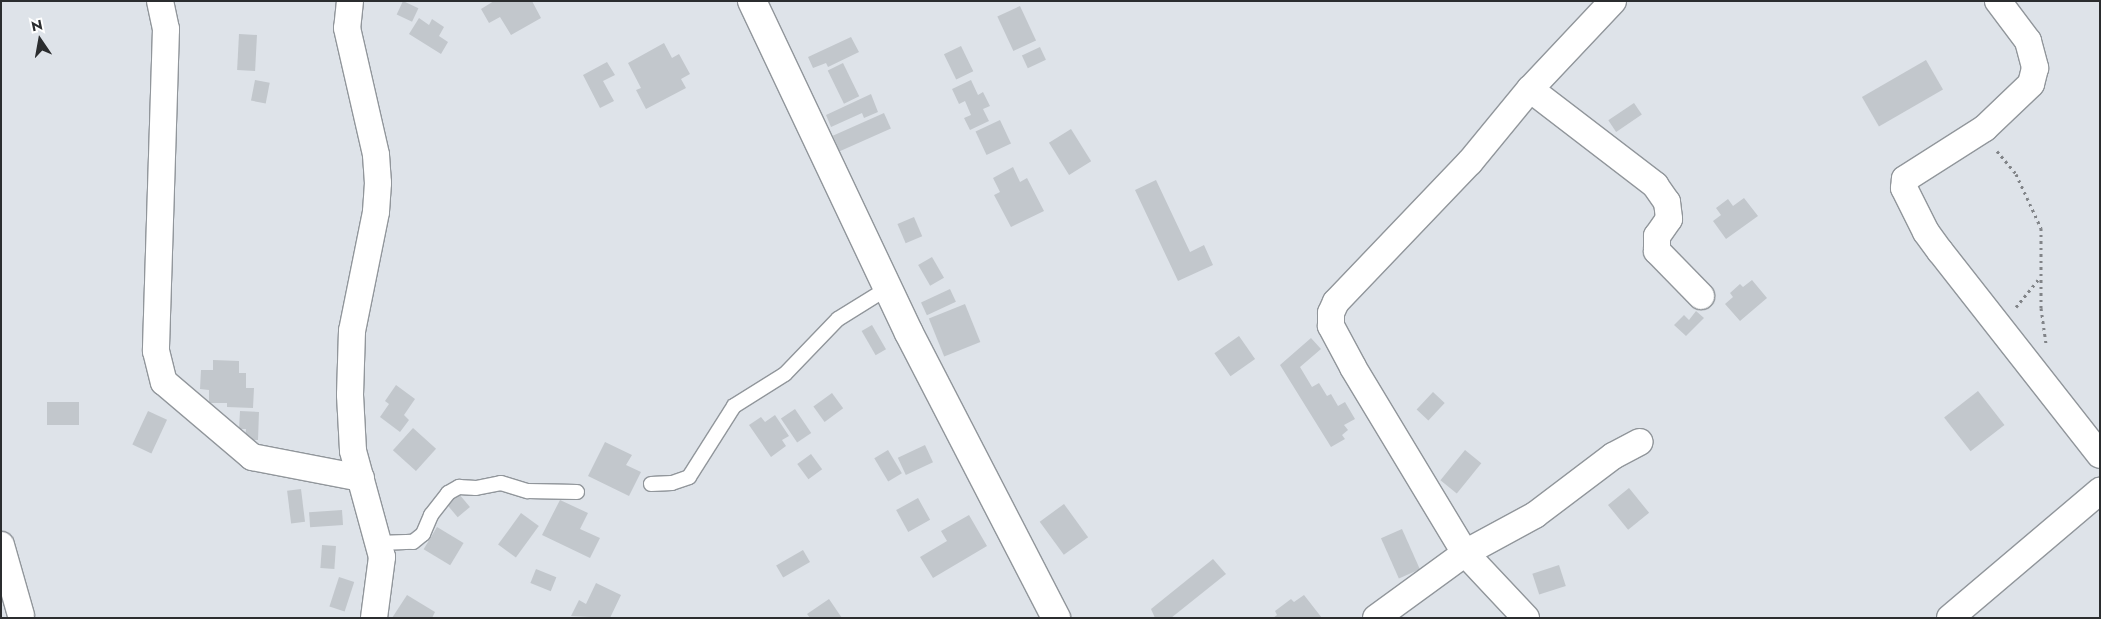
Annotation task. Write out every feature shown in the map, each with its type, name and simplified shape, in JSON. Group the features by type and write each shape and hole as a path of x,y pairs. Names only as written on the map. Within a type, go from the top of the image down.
{"street":[{"path":"160,1 166,29 156,351 164,382 252,456 361,478"},
{"path":"350,1 347,28 376,155 378,183 376,212 352,331 350,405 353,451 382,557 374,618"},
{"path":"752,1 888,288 1056,618"},
{"path":"1526,618 1465,553 1331,326 1331,313 1336,302 1470,162 1530,90 1613,1"},
{"path":"1998,1 2028,41 2035,68 2031,84 1984,128 1905,178 1904,188 1926,232 2100,455"},
{"path":"1530,90 1655,185 1667,202 1669,219 1657,236 1657,252 1701,296"},
{"path":"1376,618 1465,553 1535,515 1613,456 1639,442"},
{"path":"1950,618 2100,491"},
{"path":"1,545 21,615"}],"lane":[{"path":"651,484 672,484 689,477 734,406 784,374 838,320 888,288"},
{"path":"378,543 414,542 423,534 431,515 448,493 459,486 476,488 500,483 528,492 577,492"}],"path":[{"path":"1984,128 1989,142 2016,174 2041,228 2040,277 2046,348"},
{"path":"2001,329 2040,277"}],"building":[{"path":"403,1 418,8 412,22 397,15"},
{"path":"494,1 532,1 541,18 511,35 500,17 489,23 481,9"},
{"path":"1020,6 1036,40 1013,51 997,17"},
{"path":"419,18 429,25 432,19 444,27 439,36 448,42 441,54 409,34"},
{"path":"239,34 257,35 255,71 237,70"},
{"path":"851,37 859,52 828,67 826,63 813,68 808,57"},
{"path":"664,43 672,58 679,54 690,74 681,79 686,88 646,109 636,90 641,88 628,63"},
{"path":"961,46 973,71 956,79 944,54"},
{"path":"1040,47 1046,60 1028,68 1022,55"},
{"path":"1926,60 1943,89 1879,126 1862,97"},
{"path":"607,62 615,75 603,81 614,101 600,108 583,75"},
{"path":"843,63 859,96 844,104 828,70"},
{"path":"255,80 270,83 266,103 251,101"},
{"path":"971,80 978,95 983,92 990,106 983,109 989,121 970,130 964,118 971,115 965,101 959,104 952,89"},
{"path":"871,94 878,112 864,118 862,113 831,127 826,115"},
{"path":"1634,103 1642,115 1616,132 1608,120"},
{"path":"884,113 891,129 840,151 833,136"},
{"path":"1000,120 1011,144 987,155 976,131"},
{"path":"1071,129 1091,161 1069,175 1049,143"},
{"path":"1013,167 1020,182 1027,178 1044,211 1011,227 994,195 1000,192 993,178"},
{"path":"1156,180 1190,252 1204,245 1213,265 1178,281 1135,190"},
{"path":"1744,198 1758,216 1726,239 1713,221 1721,215 1716,208 1728,199 1733,206"},
{"path":"914,217 922,236 906,243 897,224"},
{"path":"932,257 944,278 930,286 918,265"},
{"path":"1752,280 1767,298 1740,321 1725,304 1733,297 1730,293 1740,284 1743,287"},
{"path":"950,289 956,302 927,315 921,303"},
{"path":"965,304 980,342 944,357 929,319"},
{"path":"1696,311 1704,318 1686,336 1674,325 1684,315 1689,320"},
{"path":"872,325 886,349 876,355 862,331"},
{"path":"1239,336 1255,359 1230,376 1214,353"},
{"path":"1311,338 1321,349 1300,367 1312,387 1319,383 1327,396 1331,394 1338,406 1345,402 1355,419 1344,425 1348,430 1342,435 1345,439 1331,447 1280,365"},
{"path":"213,360 239,361 239,373 246,373 246,388 254,388 253,408 227,407 227,403 209,403 209,390 200,389 201,370 213,370"},
{"path":"396,385 415,399 404,415 409,420 400,432 380,417 389,404 385,401"},
{"path":"1978,391 2004,425 1971,451 1944,417"},
{"path":"1433,392 1445,403 1428,420 1417,410"},
{"path":"832,393 843,408 825,422 813,407"},
{"path":"47,402 79,402 79,425 47,425"},
{"path":"795,409 811,433 797,443 781,419"},
{"path":"148,411 167,420 151,453 132,445"},
{"path":"240,411 259,412 258,440 245,440 246,429 239,429"},
{"path":"775,415 789,436 782,440 786,446 771,457 749,425 761,417 765,422"},
{"path":"413,428 436,449 416,471 393,450"},
{"path":"605,442 632,455 626,465 641,472 629,496 588,476"},
{"path":"925,445 933,462 906,475 898,458"},
{"path":"888,450 902,473 888,481 874,458"},
{"path":"1465,450 1481,463 1457,494 1440,480"},
{"path":"811,454 822,469 808,479 797,464"},
{"path":"1629,488 1649,513 1628,530 1608,505"},
{"path":"301,489 305,522 291,523 287,491"},
{"path":"459,494 470,507 458,517 447,504"},
{"path":"918,498 930,520 908,532 896,510"},
{"path":"560,500 588,513 580,529 600,538 590,558 542,535"},
{"path":"1064,504 1088,537 1064,555 1040,522"},
{"path":"342,510 343,525 310,527 309,512"},
{"path":"521,513 539,526 516,557 498,545"},
{"path":"969,515 987,546 933,578 920,557 947,541 941,531"},
{"path":"437,527 464,543 450,565 424,549"},
{"path":"1402,529 1420,569 1399,579 1381,538"},
{"path":"322,545 336,546 334,569 320,568"},
{"path":"803,550 810,562 783,578 776,566"},
{"path":"1213,559 1226,574 1171,618 1155,618 1151,609"},
{"path":"1559,565 1566,586 1539,595 1532,574"},
{"path":"536,569 556,577 551,591 530,583"},
{"path":"339,577 354,582 345,611 329,606"},
{"path":"596,583 621,595 610,618 571,616 579,600 586,604"},
{"path":"407,595 435,612 432,618 392,618"},
{"path":"1304,595 1322,618 1273,618 1277,615 1275,611 1291,599 1294,602"},
{"path":"829,599 842,618 810,618 807,614"}]}
